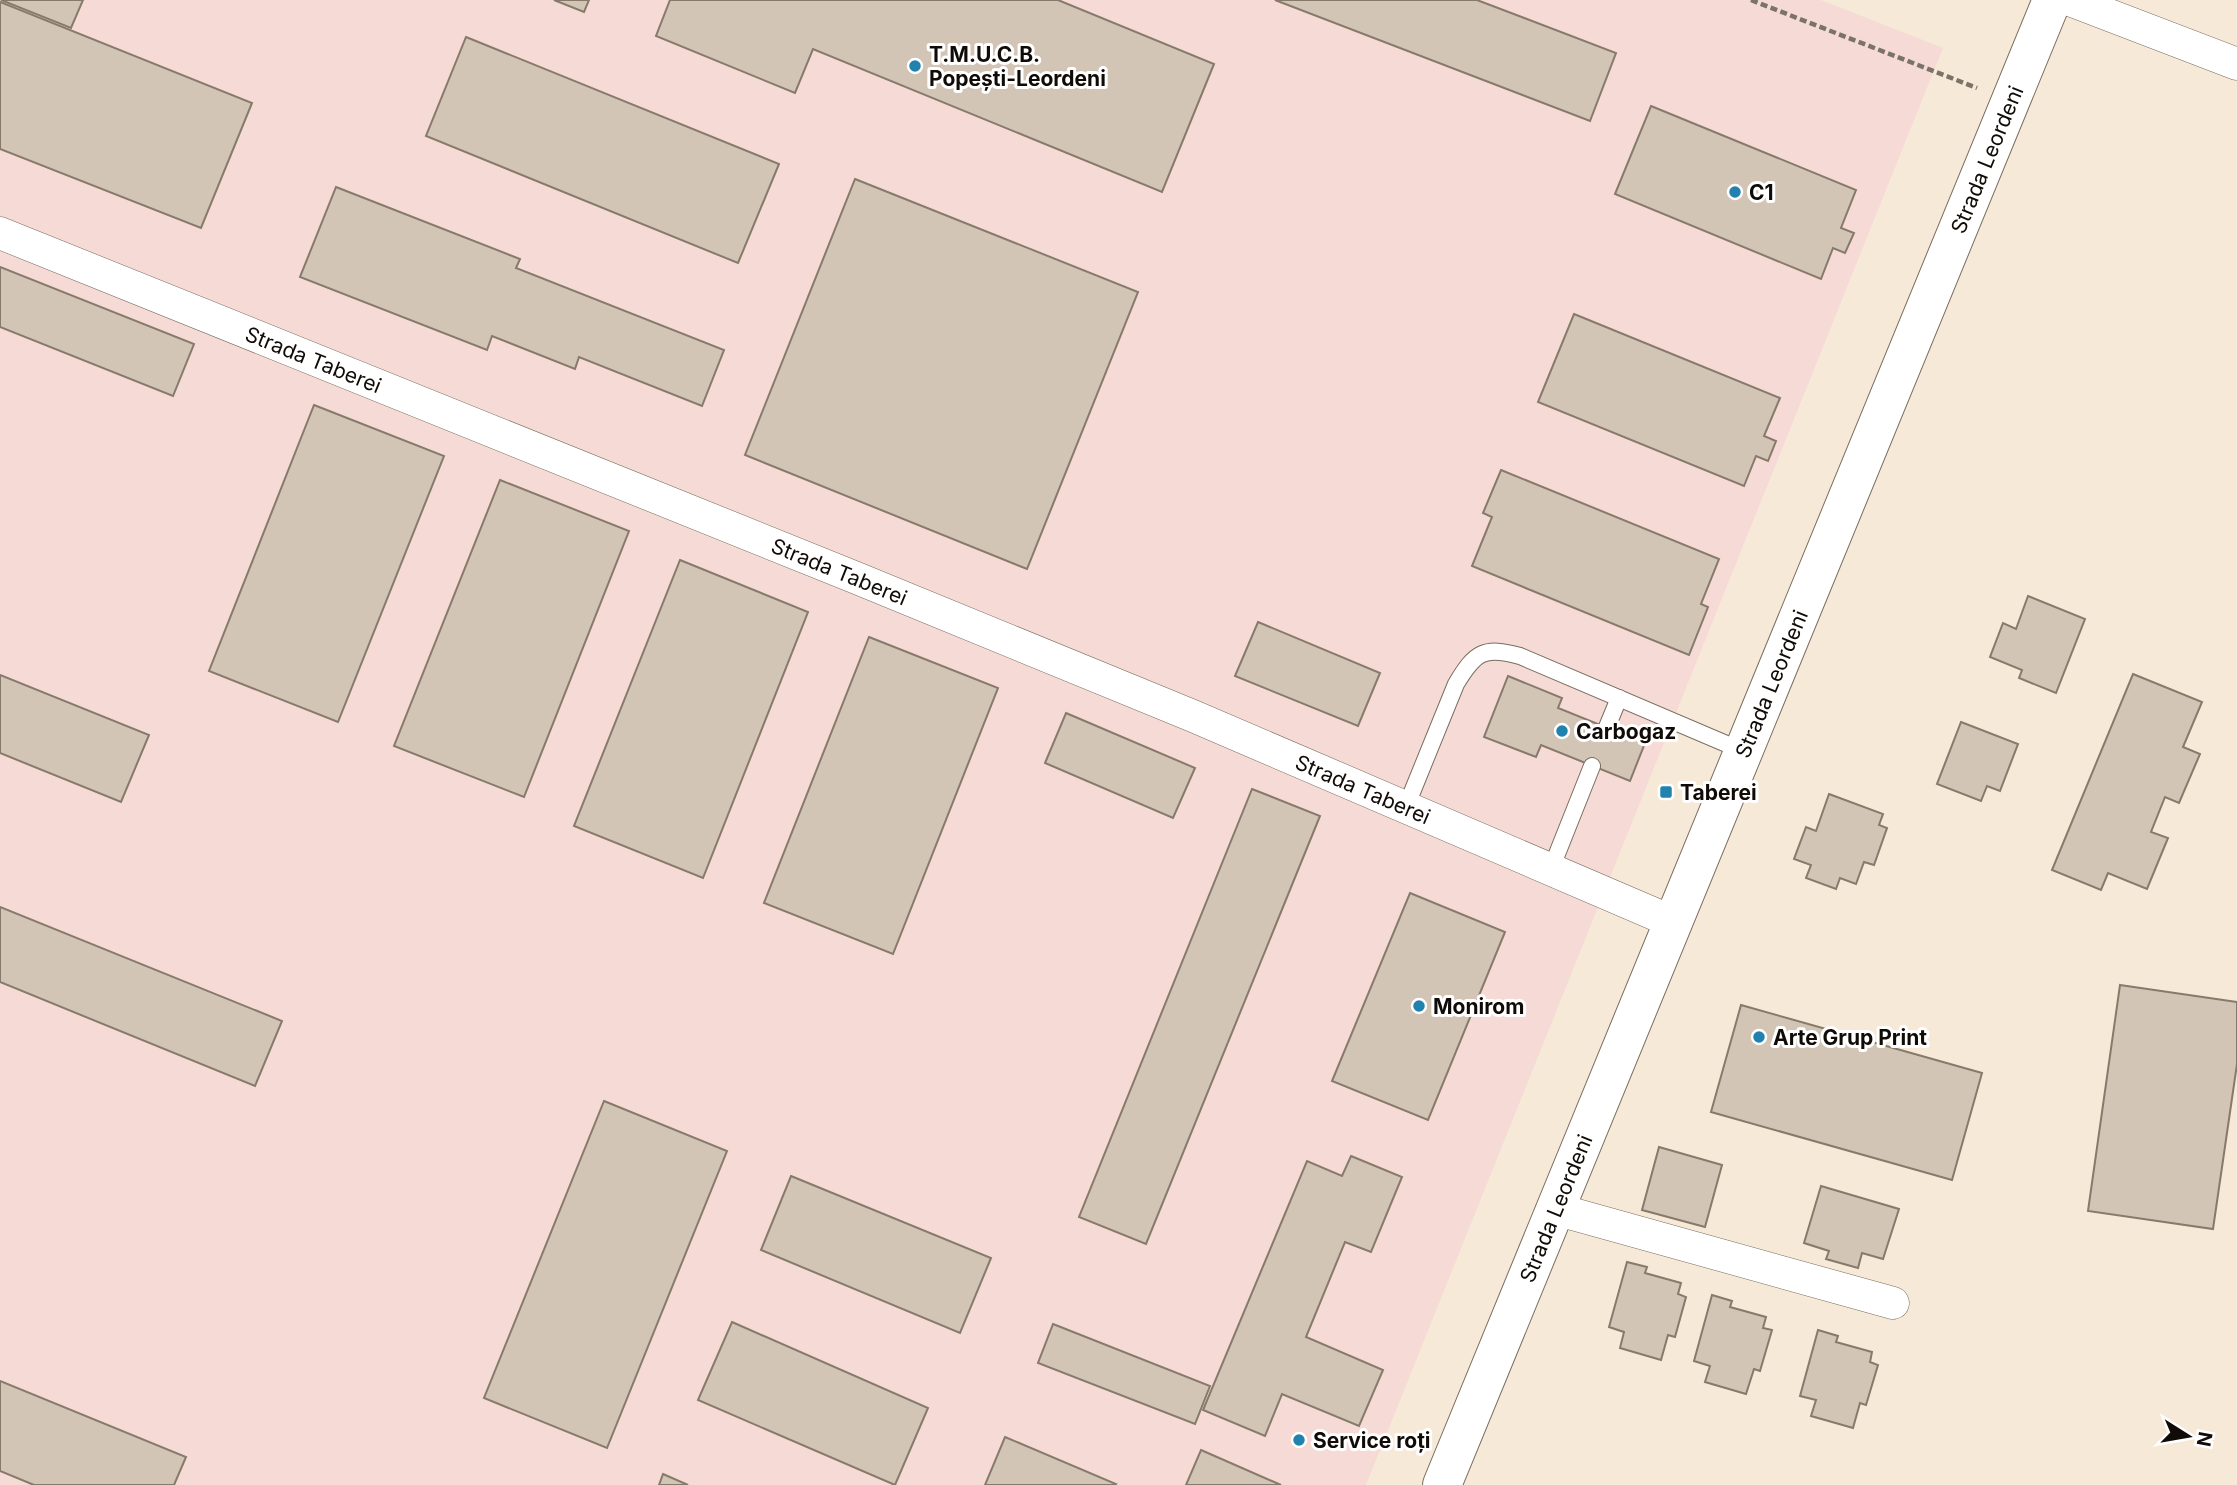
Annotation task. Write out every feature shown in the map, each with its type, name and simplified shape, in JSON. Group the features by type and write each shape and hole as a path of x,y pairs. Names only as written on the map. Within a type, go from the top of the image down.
{"main road":[{"name":"Strada Leordeni","path":"1442,1485 2052,0"}],"street":[{"path":"2070,0 2237,64"},
{"name":"Strada Taberei","path":"0,233 867,582 1406,807 1673,922"},
{"path":"1555,1209 1893,1303"}],"lane":[{"path":"1406,807 1456,684 1467,665 1484,651 1499,650 1520,656 1744,751"},
{"path":"1607,727 1619,698"},
{"path":"1550,869 1592,766"}],"path":[{"path":"1751,0 2011,101"}],"shaded area":[{"path":"0,0 1821,0 1943,48 1366,1485 0,1485"}],"building":[{"path":"1,0 83,0 71,28"},
{"path":"554,0 589,0 584,12"},
{"path":"670,0 1058,0 1214,64 1162,192 813,49 795,93 656,36"},
{"path":"1275,0 1477,0 1616,53 1590,121"},
{"path":"0,2 252,103 201,228 0,149"},
{"path":"466,37 779,164 738,263 426,136"},
{"name":"C1","path":"1651,106 1856,190 1841,228 1854,233 1845,253 1833,248 1821,279 1615,194"},
{"path":"855,179 1138,292 1027,569 745,455"},
{"path":"336,187 520,259 516,268 724,350 702,406 579,357 575,369 492,336 487,350 300,277"},
{"path":"0,267 194,344 173,396 0,327"},
{"path":"1574,314 1780,398 1764,436 1776,441 1768,461 1756,456 1744,486 1538,402"},
{"path":"314,405 444,456 338,722 209,671"},
{"path":"1501,470 1719,559 1701,604 1708,607 1689,655 1472,566 1492,517 1483,513"},
{"path":"500,480 629,531 524,797 394,746"},
{"path":"680,560 808,612 703,878 574,826"},
{"path":"2028,596 2085,619 2056,693 2019,678 2022,670 1990,657 2003,623 2016,629"},
{"path":"1258,622 1380,673 1358,726 1235,676"},
{"path":"869,637 998,688 893,954 764,903"},
{"path":"2133,674 2202,702 2183,747 2200,754 2179,803 2165,797 2151,832 2168,838 2147,889 2108,873 2101,890 2052,870"},
{"path":"0,675 149,735 121,802 0,753"},
{"path":"1508,676 1562,698 1558,708 1645,743 1630,781 1541,745 1536,757 1484,737"},
{"path":"1066,713 1195,768 1173,818 1045,763"},
{"path":"1961,722 2018,744 2000,791 1987,786 1981,801 1937,784"},
{"path":"1252,789 1320,816 1146,1244 1079,1217"},
{"path":"1829,794 1883,814 1879,825 1887,828 1874,865 1864,862 1856,884 1840,878 1836,889 1806,878 1811,865 1794,859 1806,827 1816,831"},
{"name":"Monirom","path":"1410,893 1505,932 1428,1120 1332,1081"},
{"path":"0,907 282,1021 255,1086 0,982"},
{"path":"2120,985 2237,1002 2237,1064 2213,1229 2088,1211"},
{"path":"1741,1005 1982,1073 1952,1180 1711,1112"},
{"path":"604,1101 727,1151 607,1448 484,1398"},
{"path":"1659,1147 1722,1165 1705,1227 1642,1210"},
{"path":"1351,1156 1402,1177 1371,1252 1345,1242 1306,1337 1383,1370 1359,1426 1282,1394 1265,1436 1203,1410 1307,1161 1342,1176"},
{"path":"791,1176 991,1258 960,1333 761,1250"},
{"path":"1821,1186 1899,1209 1883,1259 1862,1253 1858,1268 1826,1259 1829,1251 1804,1243"},
{"path":"1627,1262 1647,1267 1645,1273 1681,1283 1678,1294 1686,1297 1675,1337 1668,1335 1661,1360 1620,1348 1624,1332 1609,1327"},
{"path":"1712,1295 1732,1301 1730,1307 1766,1317 1763,1328 1772,1330 1760,1371 1754,1369 1746,1394 1705,1382 1710,1366 1694,1361"},
{"path":"732,1322 928,1408 895,1485 698,1400"},
{"path":"1053,1324 1210,1386 1195,1424 1038,1363"},
{"path":"1818,1330 1838,1336 1836,1342 1872,1352 1870,1362 1878,1365 1866,1405 1860,1403 1853,1428 1811,1416 1816,1400 1800,1396"},
{"path":"0,1381 186,1457 174,1485 34,1485 0,1471"},
{"path":"1005,1437 1116,1484 985,1485"},
{"path":"1201,1450 1281,1485 1186,1485"},
{"path":"663,1474 688,1485 659,1485"}],"place":[{"name":"T.M.U.C.B. Popești-Leordeni","path":"915,66"},
{"name":"C1","path":"1735,192"},
{"name":"Carbogaz","path":"1562,731"},
{"name":"Taberei","path":"1666,792"},
{"name":"Monirom","path":"1419,1006"},
{"name":"Arte Grup Print","path":"1759,1037"},
{"name":"Service roți","path":"1299,1440"}]}
